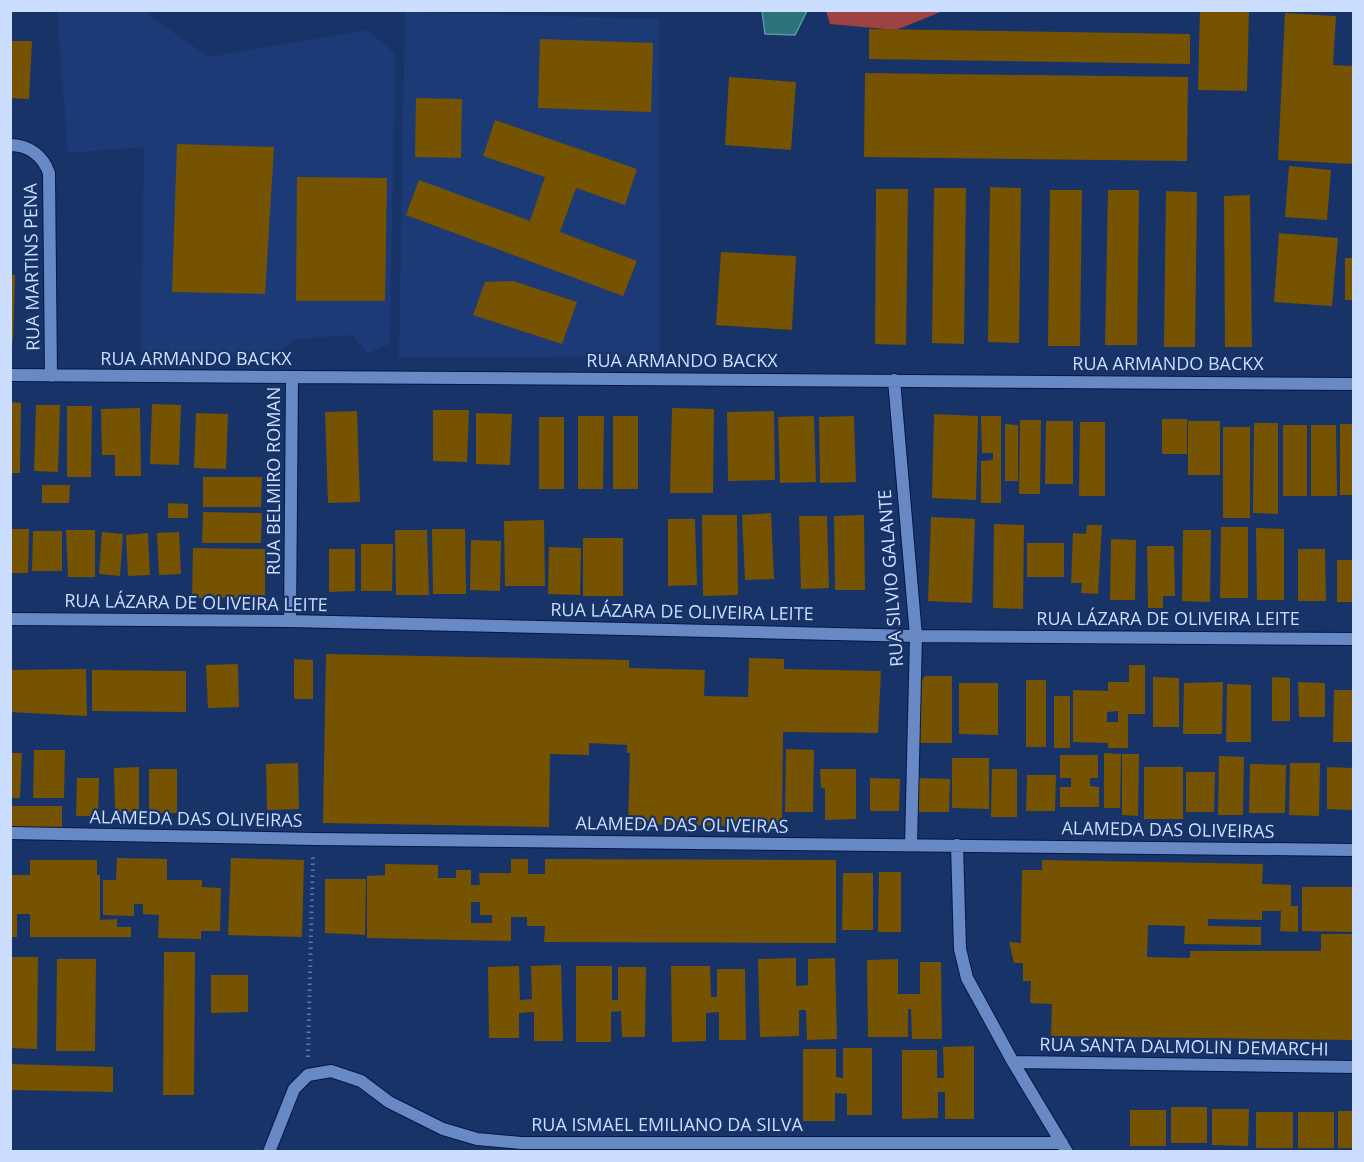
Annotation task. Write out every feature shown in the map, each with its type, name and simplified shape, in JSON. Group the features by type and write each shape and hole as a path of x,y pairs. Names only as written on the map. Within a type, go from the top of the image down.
{"street":[{"name":"RUA MARTINS PENA","path":"10,145 34,152 45,163 49,173 51,376"},
{"name":"RUA ARMANDO BACKX","path":"10,375 1353,384"},
{"name":"RUA BELMIRO ROMAN","path":"290,621 292,378"},
{"name":"RUA SILVIO GALANTE","path":"894,380 916,636 911,845"},
{"name":"RUA LÁZARA DE OLIVEIRA LEITE","path":"10,619 290,621 916,636 1353,639"},
{"name":"ALAMEDA DAS OLIVEIRAS","path":"10,833 314,839 1353,850"},
{"path":"957,845 960,949 967,978 1013,1062 1065,1147"},
{"name":"RUA SANTA DALMOLIN DEMARCHI","path":"1013,1062 1353,1067"},
{"name":"RUA ISMAEL EMILIANO DA SILVA","path":"308,1075 332,1071 361,1082 389,1102 443,1129 477,1139 521,1143 1065,1147"},
{"path":"269,1152 294,1089 308,1075"}],"path":[{"path":"308,1075 314,839"}],"shaded area":[{"path":"762,10 807,11 795,35 765,34"},
{"path":"57,11 148,11 149,16 209,57 368,30 395,54 390,344 368,353 352,335 297,339 271,358 141,352 144,147 68,153"},
{"path":"826,11 943,11 896,30 830,24"},
{"path":"405,12 659,19 660,356 399,358"}],"building":[{"path":"1200,10 1249,10 1247,91 1198,90"},
{"path":"1285,13 1336,16 1333,65 1353,66 1353,164 1278,160"},
{"path":"869,29 1190,34 1190,64 869,59"},
{"path":"540,39 653,43 651,112 538,108"},
{"path":"10,41 32,41 29,99 10,98"},
{"path":"865,73 1188,77 1187,161 864,157"},
{"path":"729,77 796,82 791,150 725,145"},
{"path":"416,98 462,99 461,158 415,157"},
{"path":"495,120 637,169 625,205 576,188 560,232 637,261 623,296 406,215 419,180 530,221 545,177 483,156"},
{"path":"177,144 274,147 265,294 172,292"},
{"path":"1289,166 1331,170 1327,220 1285,217"},
{"path":"297,177 387,178 385,301 296,301"},
{"path":"990,187 1021,188 1019,343 988,342"},
{"path":"934,188 966,188 964,344 932,343"},
{"path":"876,189 908,189 906,345 875,344"},
{"path":"1050,190 1082,190 1080,346 1048,346"},
{"path":"1108,190 1139,190 1137,345 1105,345"},
{"path":"1166,191 1197,192 1195,347 1164,347"},
{"path":"1250,195 1252,347 1225,347 1224,196"},
{"path":"1279,233 1338,238 1332,306 1274,302"},
{"path":"721,252 796,256 792,330 716,325"},
{"path":"1345,258 1353,258 1353,300 1345,300"},
{"path":"10,275 15,275 13,341 10,341"},
{"path":"513,281 577,302 562,344 473,315 485,282"},
{"path":"10,402 21,403 20,473 10,473"},
{"path":"152,404 181,405 179,465 150,464"},
{"path":"36,405 60,405 58,472 34,471"},
{"path":"67,406 92,406 91,477 67,477"},
{"path":"140,408 141,476 115,476 115,455 102,455 101,409"},
{"path":"672,408 714,409 713,493 670,493"},
{"path":"433,410 469,410 467,462 433,461"},
{"path":"357,411 360,502 328,503 325,412"},
{"path":"774,411 775,480 728,481 727,412"},
{"path":"196,413 228,414 226,469 194,468"},
{"path":"476,413 512,414 510,465 476,464"},
{"path":"934,414 978,416 976,500 932,498"},
{"path":"578,416 604,416 603,489 578,489"},
{"path":"613,416 638,416 638,489 613,489"},
{"path":"814,416 816,482 780,483 778,417"},
{"path":"854,416 856,482 820,483 819,417"},
{"path":"981,416 1001,416 1001,503 981,503 981,461 993,460 993,453 982,453"},
{"path":"539,417 564,417 564,489 539,489"},
{"path":"1162,419 1187,419 1187,454 1162,454"},
{"path":"1020,420 1041,420 1040,494 1019,494"},
{"path":"1046,421 1073,421 1073,484 1045,484"},
{"path":"1188,421 1220,421 1220,475 1188,475"},
{"path":"1080,422 1105,422 1105,496 1079,496"},
{"path":"1254,423 1278,423 1278,514 1253,513"},
{"path":"1005,424 1018,425 1018,481 1005,481"},
{"path":"1340,424 1353,424 1353,495 1340,495"},
{"path":"1283,425 1307,425 1307,496 1283,496"},
{"path":"1311,425 1336,425 1337,496 1311,496"},
{"path":"1223,427 1250,427 1250,518 1223,518"},
{"path":"203,477 262,477 261,507 203,507"},
{"path":"42,485 70,485 69,503 42,503"},
{"path":"168,503 188,504 188,518 168,518"},
{"path":"203,512 262,513 261,543 202,543"},
{"path":"771,513 774,579 745,580 742,515"},
{"path":"702,515 737,515 738,595 703,596"},
{"path":"864,515 865,590 835,590 834,516"},
{"path":"799,516 827,516 829,588 801,589"},
{"path":"931,517 975,519 972,603 928,601"},
{"path":"668,519 695,519 697,585 668,586"},
{"path":"544,520 545,586 505,586 504,521"},
{"path":"994,524 1024,525 1023,609 993,608"},
{"path":"1087,525 1102,525 1098,594 1081,593 1082,583 1071,583 1073,533 1086,534"},
{"path":"1221,527 1248,527 1248,598 1220,598"},
{"path":"1256,528 1284,529 1284,600 1257,600"},
{"path":"12,529 29,529 28,573 11,573"},
{"path":"432,529 465,529 466,594 433,594"},
{"path":"66,530 95,530 95,577 68,577"},
{"path":"395,530 427,530 429,595 396,595"},
{"path":"1183,530 1211,530 1210,602 1182,601"},
{"path":"33,531 62,531 62,571 32,571"},
{"path":"102,532 123,534 120,576 99,574"},
{"path":"179,532 181,574 159,575 157,533"},
{"path":"148,533 150,575 128,576 126,535"},
{"path":"583,538 623,538 623,596 583,596"},
{"path":"1111,539 1136,540 1135,600 1110,600"},
{"path":"471,540 501,541 500,591 470,590"},
{"path":"1027,543 1064,543 1064,577 1027,577"},
{"path":"361,544 393,544 392,591 361,591"},
{"path":"1147,546 1174,546 1175,596 1163,596 1163,608 1148,608"},
{"path":"549,547 581,548 580,595 548,594"},
{"path":"193,548 265,549 265,598 192,598"},
{"path":"329,549 355,549 355,591 329,592"},
{"path":"1298,549 1325,549 1326,601 1298,601"},
{"path":"1337,560 1353,560 1353,602 1337,602"},
{"path":"326,654 629,660 629,668 705,670 704,696 748,697 749,658 784,659 784,669 881,671 878,733 783,732 782,827 628,824 630,753 627,753 627,745 589,743 589,755 550,754 549,827 323,823"},
{"path":"294,659 313,660 313,699 294,699"},
{"path":"238,664 239,707 208,708 206,665"},
{"path":"1129,665 1145,665 1145,714 1128,714 1128,748 1108,748 1108,743 1073,742 1073,690 1108,691 1108,682 1129,682","holes":["1118,711 1118,722 1107,722 1107,712"]},
{"path":"86,669 87,716 10,712 10,670"},
{"path":"92,670 186,671 186,712 92,711"},
{"path":"925,676 952,676 952,743 917,743 918,684"},
{"path":"1153,677 1179,678 1179,727 1153,727"},
{"path":"1272,677 1290,678 1290,721 1272,721"},
{"path":"1026,680 1046,680 1046,747 1026,747"},
{"path":"1223,682 1222,734 1183,734 1184,683"},
{"path":"1298,682 1325,683 1325,717 1299,717"},
{"path":"959,683 998,683 998,735 959,734"},
{"path":"1227,684 1251,685 1251,742 1226,742"},
{"path":"1334,690 1353,690 1353,742 1333,742"},
{"path":"1054,696 1070,696 1070,748 1054,748"},
{"path":"786,749 814,750 813,812 785,812"},
{"path":"34,750 65,750 64,798 33,798"},
{"path":"10,753 22,753 20,798 10,798"},
{"path":"1104,753 1121,754 1120,808 1104,808"},
{"path":"1122,754 1139,754 1138,816 1122,815"},
{"path":"1060,755 1098,755 1098,778 1090,778 1090,786 1099,787 1099,807 1060,807 1060,787 1071,787 1071,778 1060,778"},
{"path":"1219,756 1244,757 1243,815 1218,815"},
{"path":"952,758 989,758 989,809 952,808"},
{"path":"298,763 299,809 267,810 266,764"},
{"path":"1290,763 1320,763 1319,816 1289,815"},
{"path":"1250,764 1286,765 1285,813 1249,813"},
{"path":"139,767 139,812 115,812 114,768"},
{"path":"1144,767 1183,767 1183,819 1144,819"},
{"path":"1327,767 1353,768 1353,810 1327,809"},
{"path":"149,769 177,769 177,813 149,813"},
{"path":"820,769 856,769 856,819 825,820 825,789 821,787"},
{"path":"992,769 1017,769 1017,817 991,817"},
{"path":"1186,772 1215,772 1214,812 1186,812"},
{"path":"1027,775 1056,775 1055,811 1026,811"},
{"path":"77,778 99,778 98,816 76,816"},
{"path":"870,778 900,779 899,811 870,811"},
{"path":"917,778 950,779 949,812 916,812"},
{"path":"10,806 62,806 62,828 10,827"},
{"path":"117,858 167,859 167,880 202,880 202,887 221,888 220,931 201,931 201,939 158,938 159,915 143,914 143,904 134,904 134,916 103,915 103,880 116,880"},
{"path":"231,858 304,860 302,937 228,935"},
{"path":"511,859 528,859 528,874 545,874 545,859 836,860 836,943 544,942 545,926 527,926 527,917 511,917 511,941 367,938 367,876 385,875 385,864 438,865 438,878 456,878 456,870 471,870 471,885 480,885 479,873 511,873","holes":["471,902 480,902 480,915 492,915 492,923 471,923"]},
{"path":"30,860 97,860 97,875 100,875 100,920 117,919 117,927 131,927 131,937 30,937 30,914 17,914 17,937 10,937 10,875 30,875"},
{"path":"1042,860 1263,864 1262,884 1291,885 1291,906 1298,906 1298,932 1280,931 1281,911 1262,911 1262,920 1208,919 1208,926 1261,927 1261,945 1184,944 1185,926 1148,925 1147,957 1190,958 1190,951 1321,951 1321,934 1353,934 1353,1040 1051,1036 1052,1004 1030,1003 1031,981 1023,981 1023,963 1014,963 1009,942 1021,943 1022,870 1042,870"},
{"path":"879,872 901,872 901,932 878,932"},
{"path":"843,873 873,873 873,930 842,930"},
{"path":"325,879 366,879 365,935 325,933"},
{"path":"1302,887 1353,887 1353,932 1302,931"},
{"path":"164,952 195,952 194,1095 163,1095"},
{"path":"10,957 38,957 37,1049 10,1048"},
{"path":"796,958 796,986 808,985 808,959 835,958 837,1039 807,1040 806,1010 799,1010 799,1036 760,1037 758,959"},
{"path":"57,959 96,959 95,1051 56,1051"},
{"path":"898,959 898,994 920,994 920,962 941,962 942,1039 912,1039 911,1009 908,1009 908,1037 868,1037 867,960"},
{"path":"561,965 563,1041 534,1041 534,1012 519,1013 519,1038 489,1038 488,967 519,966 520,1000 532,999 531,966"},
{"path":"576,966 612,966 612,1000 618,1000 618,967 646,967 645,1037 622,1037 621,1011 611,1012 611,1042 576,1042"},
{"path":"671,966 710,966 711,997 717,997 717,969 745,969 746,1040 719,1040 719,1012 706,1013 706,1041 672,1042"},
{"path":"211,975 248,975 248,1012 211,1013"},
{"path":"974,1046 974,1119 945,1119 945,1092 938,1092 938,1118 902,1119 902,1050 937,1050 937,1078 944,1078 943,1047"},
{"path":"843,1048 872,1048 872,1115 847,1115 847,1094 835,1093 835,1121 803,1121 803,1049 836,1049 836,1077 843,1078"},
{"path":"10,1064 113,1067 113,1092 10,1090"},
{"path":"1171,1107 1207,1107 1207,1143 1171,1143"},
{"path":"1212,1109 1249,1109 1248,1146 1212,1145"},
{"path":"1130,1110 1166,1110 1166,1146 1130,1146"},
{"path":"1338,1111 1353,1111 1353,1148 1338,1148"},
{"path":"1256,1112 1293,1112 1293,1148 1256,1148"},
{"path":"1298,1112 1334,1112 1334,1148 1298,1148"}]}
